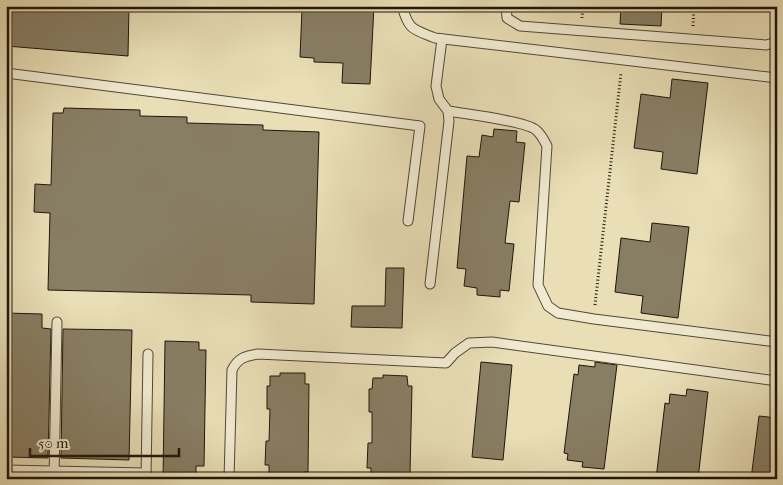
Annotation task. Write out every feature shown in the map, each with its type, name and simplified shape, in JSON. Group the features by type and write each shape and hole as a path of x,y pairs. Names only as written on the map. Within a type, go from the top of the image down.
{"lane":[{"path":"402,6 406,19 413,29 435,38 777,78"},
{"path":"506,6 508,18 520,26 766,46 777,42"},
{"path":"430,284 450,121 448,111 439,99 436,86 442,39"},
{"path":"6,74 420,126 408,221"},
{"path":"448,111 520,123 535,128 542,136 547,146 538,285 548,306 558,313 594,319 777,342"},
{"path":"54,475 57,322"},
{"path":"229,479 232,370 241,357 258,354 446,362 469,343 492,342 777,381"},
{"path":"6,470 54,475 146,476 148,354"}],"path":[{"path":"691,40 694,6"},
{"path":"594,319 622,60"}],"building":[{"path":"6,6 129,6 128,56 6,46"},
{"path":"316,6 374,6 370,84 342,83 343,63 314,62 314,58 300,57 302,9 316,10"},
{"path":"621,6 662,6 661,26 620,24"},
{"path":"672,79 708,83 697,174 661,169 663,152 634,148 641,94 670,98"},
{"path":"64,108 140,110 140,116 187,117 187,123 263,125 263,130 319,132 314,304 251,302 251,295 48,290 50,213 34,212 35,184 51,185 53,113 63,113"},
{"path":"494,129 517,131 516,142 525,143 519,202 510,201 505,243 514,244 509,291 500,290 500,297 477,295 477,288 464,286 466,269 457,268 467,156 479,157 482,135 493,137"},
{"path":"652,223 689,227 678,318 641,313 643,296 615,292 621,238 650,242"},
{"path":"386,268 404,268 402,328 351,327 352,306 385,306"},
{"path":"6,313 42,314 42,328 51,329 48,458 6,457"},
{"path":"63,329 132,330 129,460 61,458"},
{"path":"165,341 199,342 199,350 206,350 204,466 196,466 196,479 163,479"},
{"path":"481,362 512,365 503,460 472,457"},
{"path":"595,362 617,365 604,469 582,467 583,462 567,460 568,454 564,453 574,374 578,375 579,365 595,367"},
{"path":"280,373 305,373 305,384 309,384 308,472 304,472 304,479 269,478 269,465 265,465 266,441 269,441 270,409 267,409 267,386 270,386 270,376 280,376"},
{"path":"383,375 407,376 408,386 412,386 410,474 406,474 406,479 371,479 371,468 367,468 368,443 372,443 372,412 369,412 369,389 372,389 373,378 383,378"},
{"path":"687,389 708,392 698,479 656,479 665,403 669,404 670,394 686,396"},
{"path":"759,416 777,418 777,479 751,479"}]}
